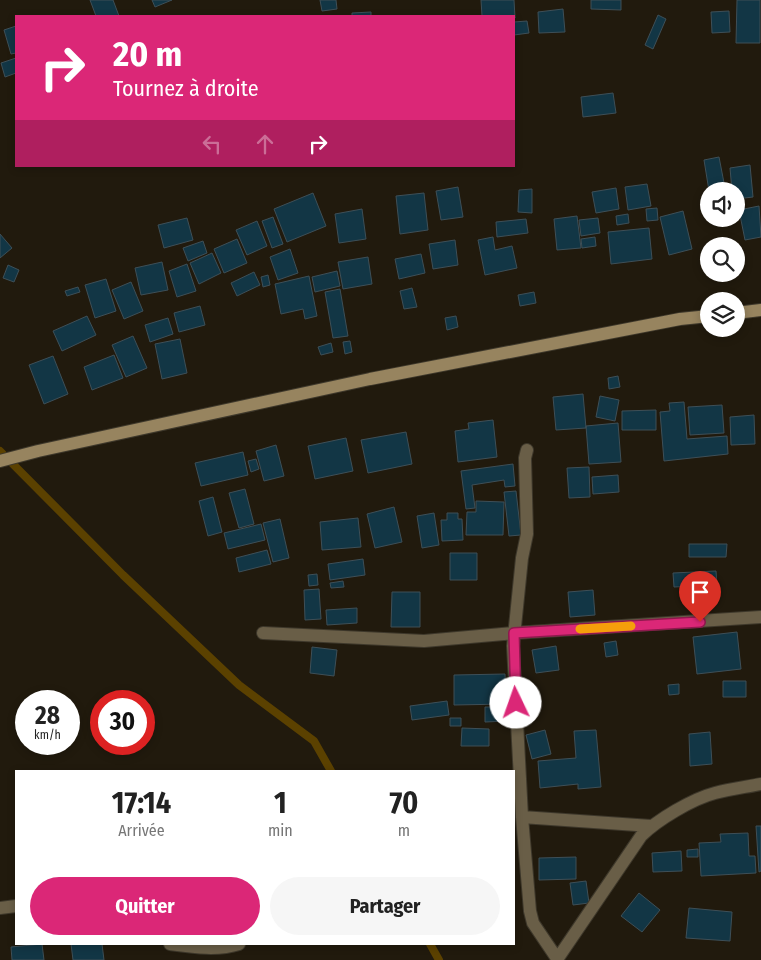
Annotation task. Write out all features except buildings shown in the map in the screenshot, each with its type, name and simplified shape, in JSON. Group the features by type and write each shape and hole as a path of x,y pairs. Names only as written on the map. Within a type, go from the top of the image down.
{"main road":[{"path":"745,312 761,310"},
{"path":"0,462 38,451 370,379 680,319 700,317"}],"street":[{"path":"527,450 527,534 522,558 513,646 522,817 530,911 533,923 558,959 641,836 652,826 700,798 714,793 761,784"},
{"path":"263,633 424,641 514,633 761,617"},
{"path":"522,817 652,826"},
{"path":"0,908 15,906"},
{"path":"178,945 202,948 236,945"}],"waterway":[{"path":"0,451 123,575 239,685 314,741 330,770"},
{"path":"431,945 439,960"}],"slow traffic":[{"path":"580,629 631,626"}],"route":[{"path":"516,703 514,633 700,622"}]}
